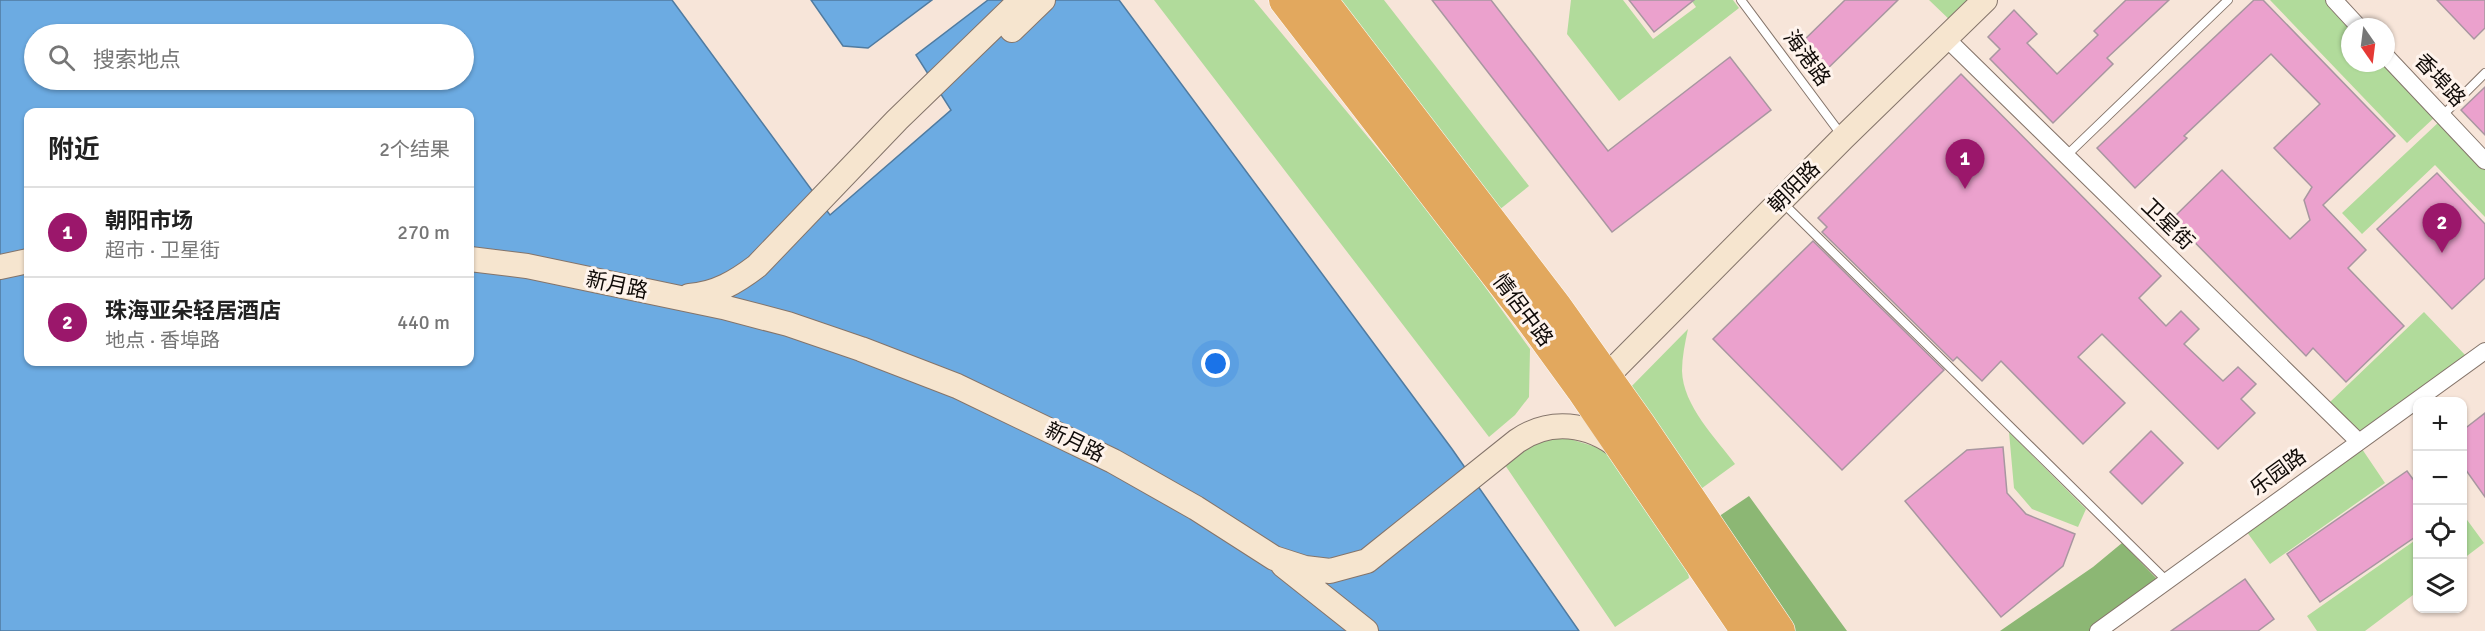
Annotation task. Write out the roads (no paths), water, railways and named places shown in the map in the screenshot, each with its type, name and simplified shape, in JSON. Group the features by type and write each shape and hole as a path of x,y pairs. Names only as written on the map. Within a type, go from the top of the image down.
{"highway":[{"name":"情侶中路","path":"1285,0 1534,323 1748,631"},
{"name":"情侶中路","path":"1321,0 1556,307 1779,631"}],"street":[{"path":"676,298 703,295 723,288 738,281 757,266 897,120 1020,0"},
{"path":"723,307 740,296 778,263 1043,0"},
{"name":"朝阳路","path":"1606,377 1843,138 1985,0"},
{"path":"2334,0 2351,18"},
{"name":"卫星街","path":"1946,38 2359,441"},
{"name":"香埠路","path":"2395,66 2485,161"},
{"name":"新月路","path":"474,260 526,266 723,307 799,328 957,386 1113,461 1196,508 1274,558 1305,568 1330,571 1367,561 1524,436 1553,426 1578,427 1593,431 1624,451"},
{"path":"0,267 24,262"},
{"name":"乐园路","path":"2098,631 2485,351"},
{"path":"1274,558 1366,631"}],"lane":[{"name":"海港路","path":"1741,0 1843,138"},
{"path":"2066,156 2228,0"},
{"path":"2442,116 2485,73"},
{"path":"1780,201 2167,581"}],"water":[{"path":"0,0 672,0 830,215 951,110 916,55 988,0 1119,0 1452,449 1579,631 0,631"},
{"path":"811,0 932,0 868,48 843,46"}],"place":[{"name":"朝阳市场","path":"1965,189"},
{"name":"珠海亚朵轻居酒店","path":"2442,253"}]}
